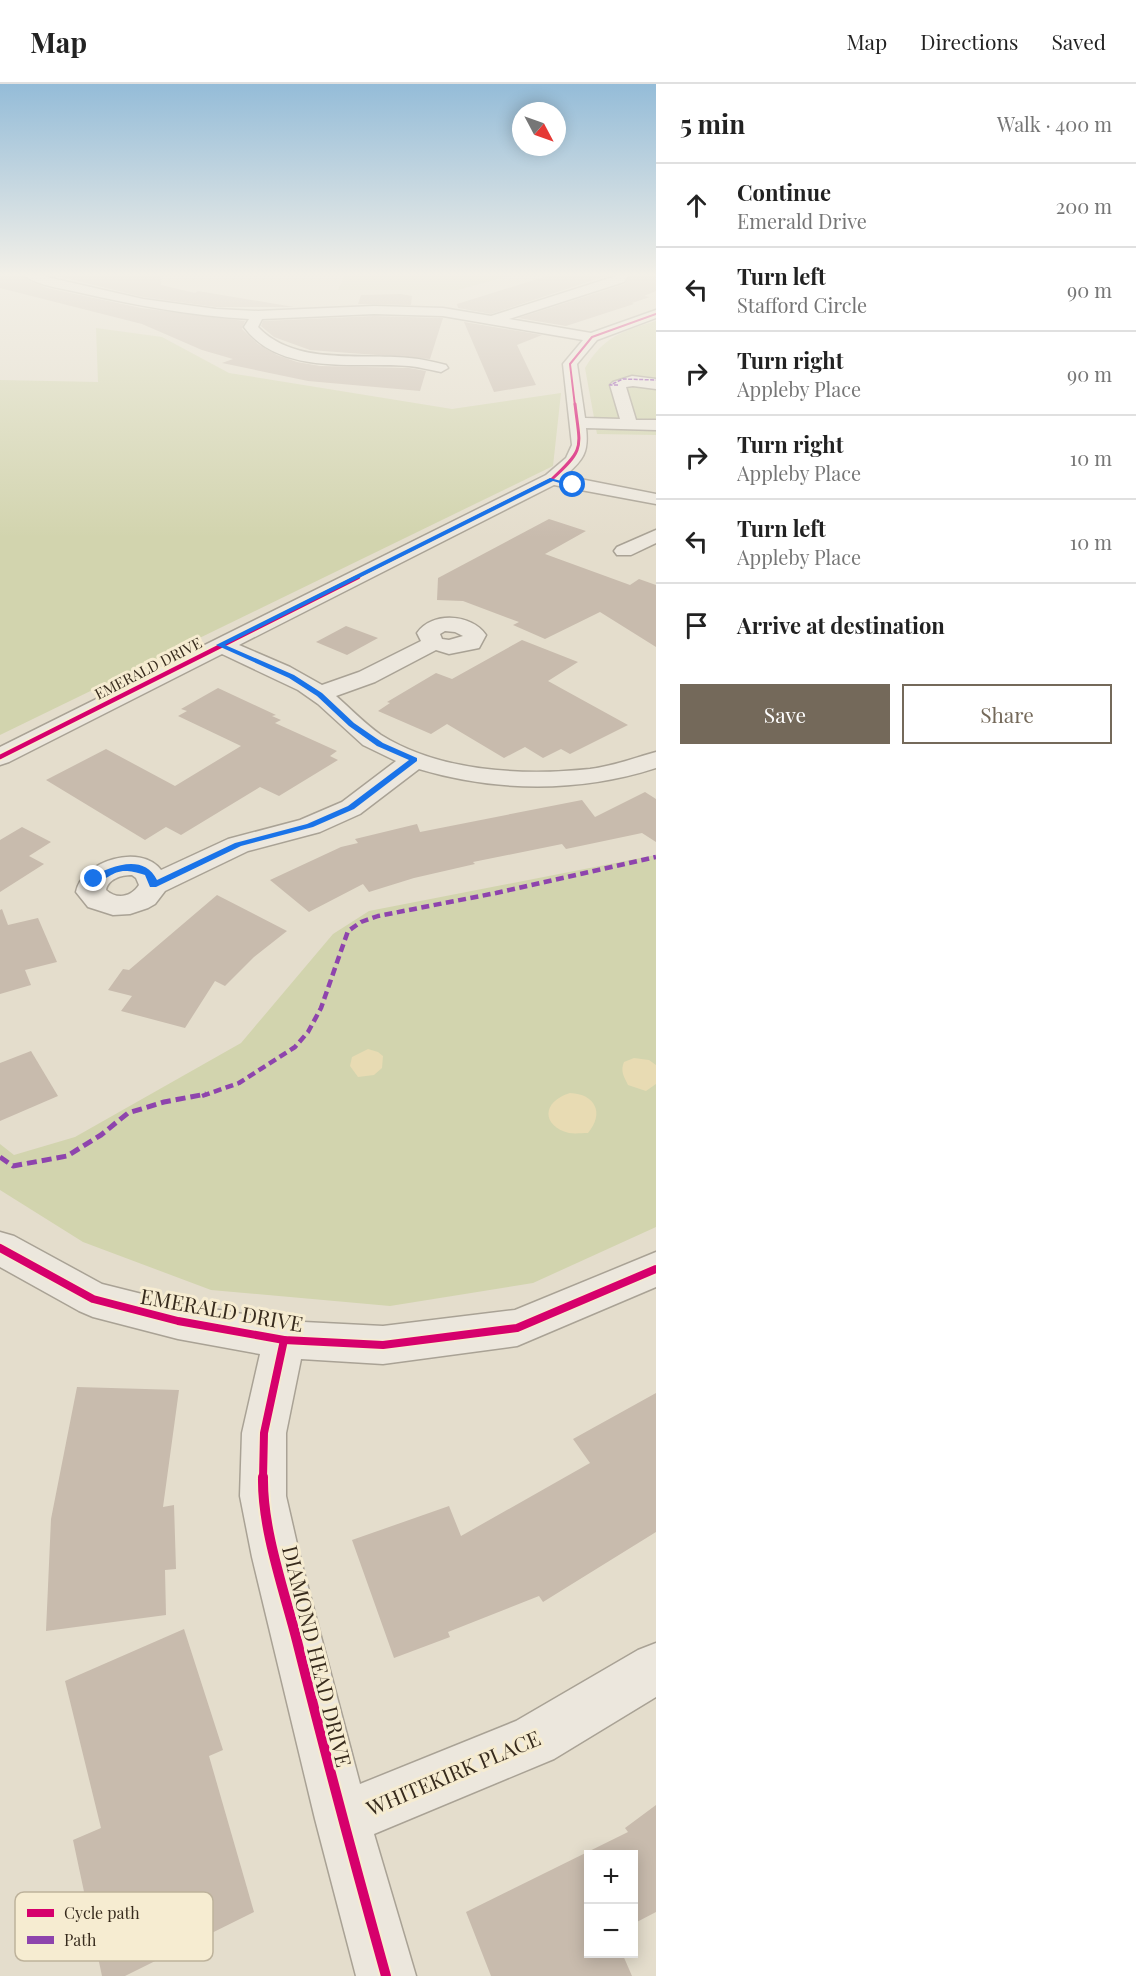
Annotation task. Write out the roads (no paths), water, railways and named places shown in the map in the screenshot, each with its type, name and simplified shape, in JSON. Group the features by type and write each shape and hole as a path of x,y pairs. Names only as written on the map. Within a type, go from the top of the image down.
{"street":[{"path":"387,361 411,362 441,368"},
{"name":"EMERALD DRIVE","path":"0,757 552,479 573,460 580,445 570,364 572,361"},
{"path":"629,424 618,385 632,381 656,384"},
{"path":"577,423 656,424"},
{"path":"552,479 656,499"},
{"path":"624,551 656,536"},
{"path":"319,694 367,677 433,643"},
{"path":"219,645 262,662 319,694 352,725 380,745 414,760 453,771 522,779 616,773 656,760"},
{"path":"153,885 238,844 310,826 351,808 414,760"},
{"name":"EMERALD DRIVE","path":"0,1248 93,1299 178,1321 284,1340 382,1345 517,1328 656,1269"},
{"name":"DIAMOND HEAD DRIVE","path":"284,1340 264,1433 263,1496 276,1557 342,1819 386,1976"},
{"name":"WHITEKIRK PLACE","path":"342,1819 535,1740 656,1668"}]}
